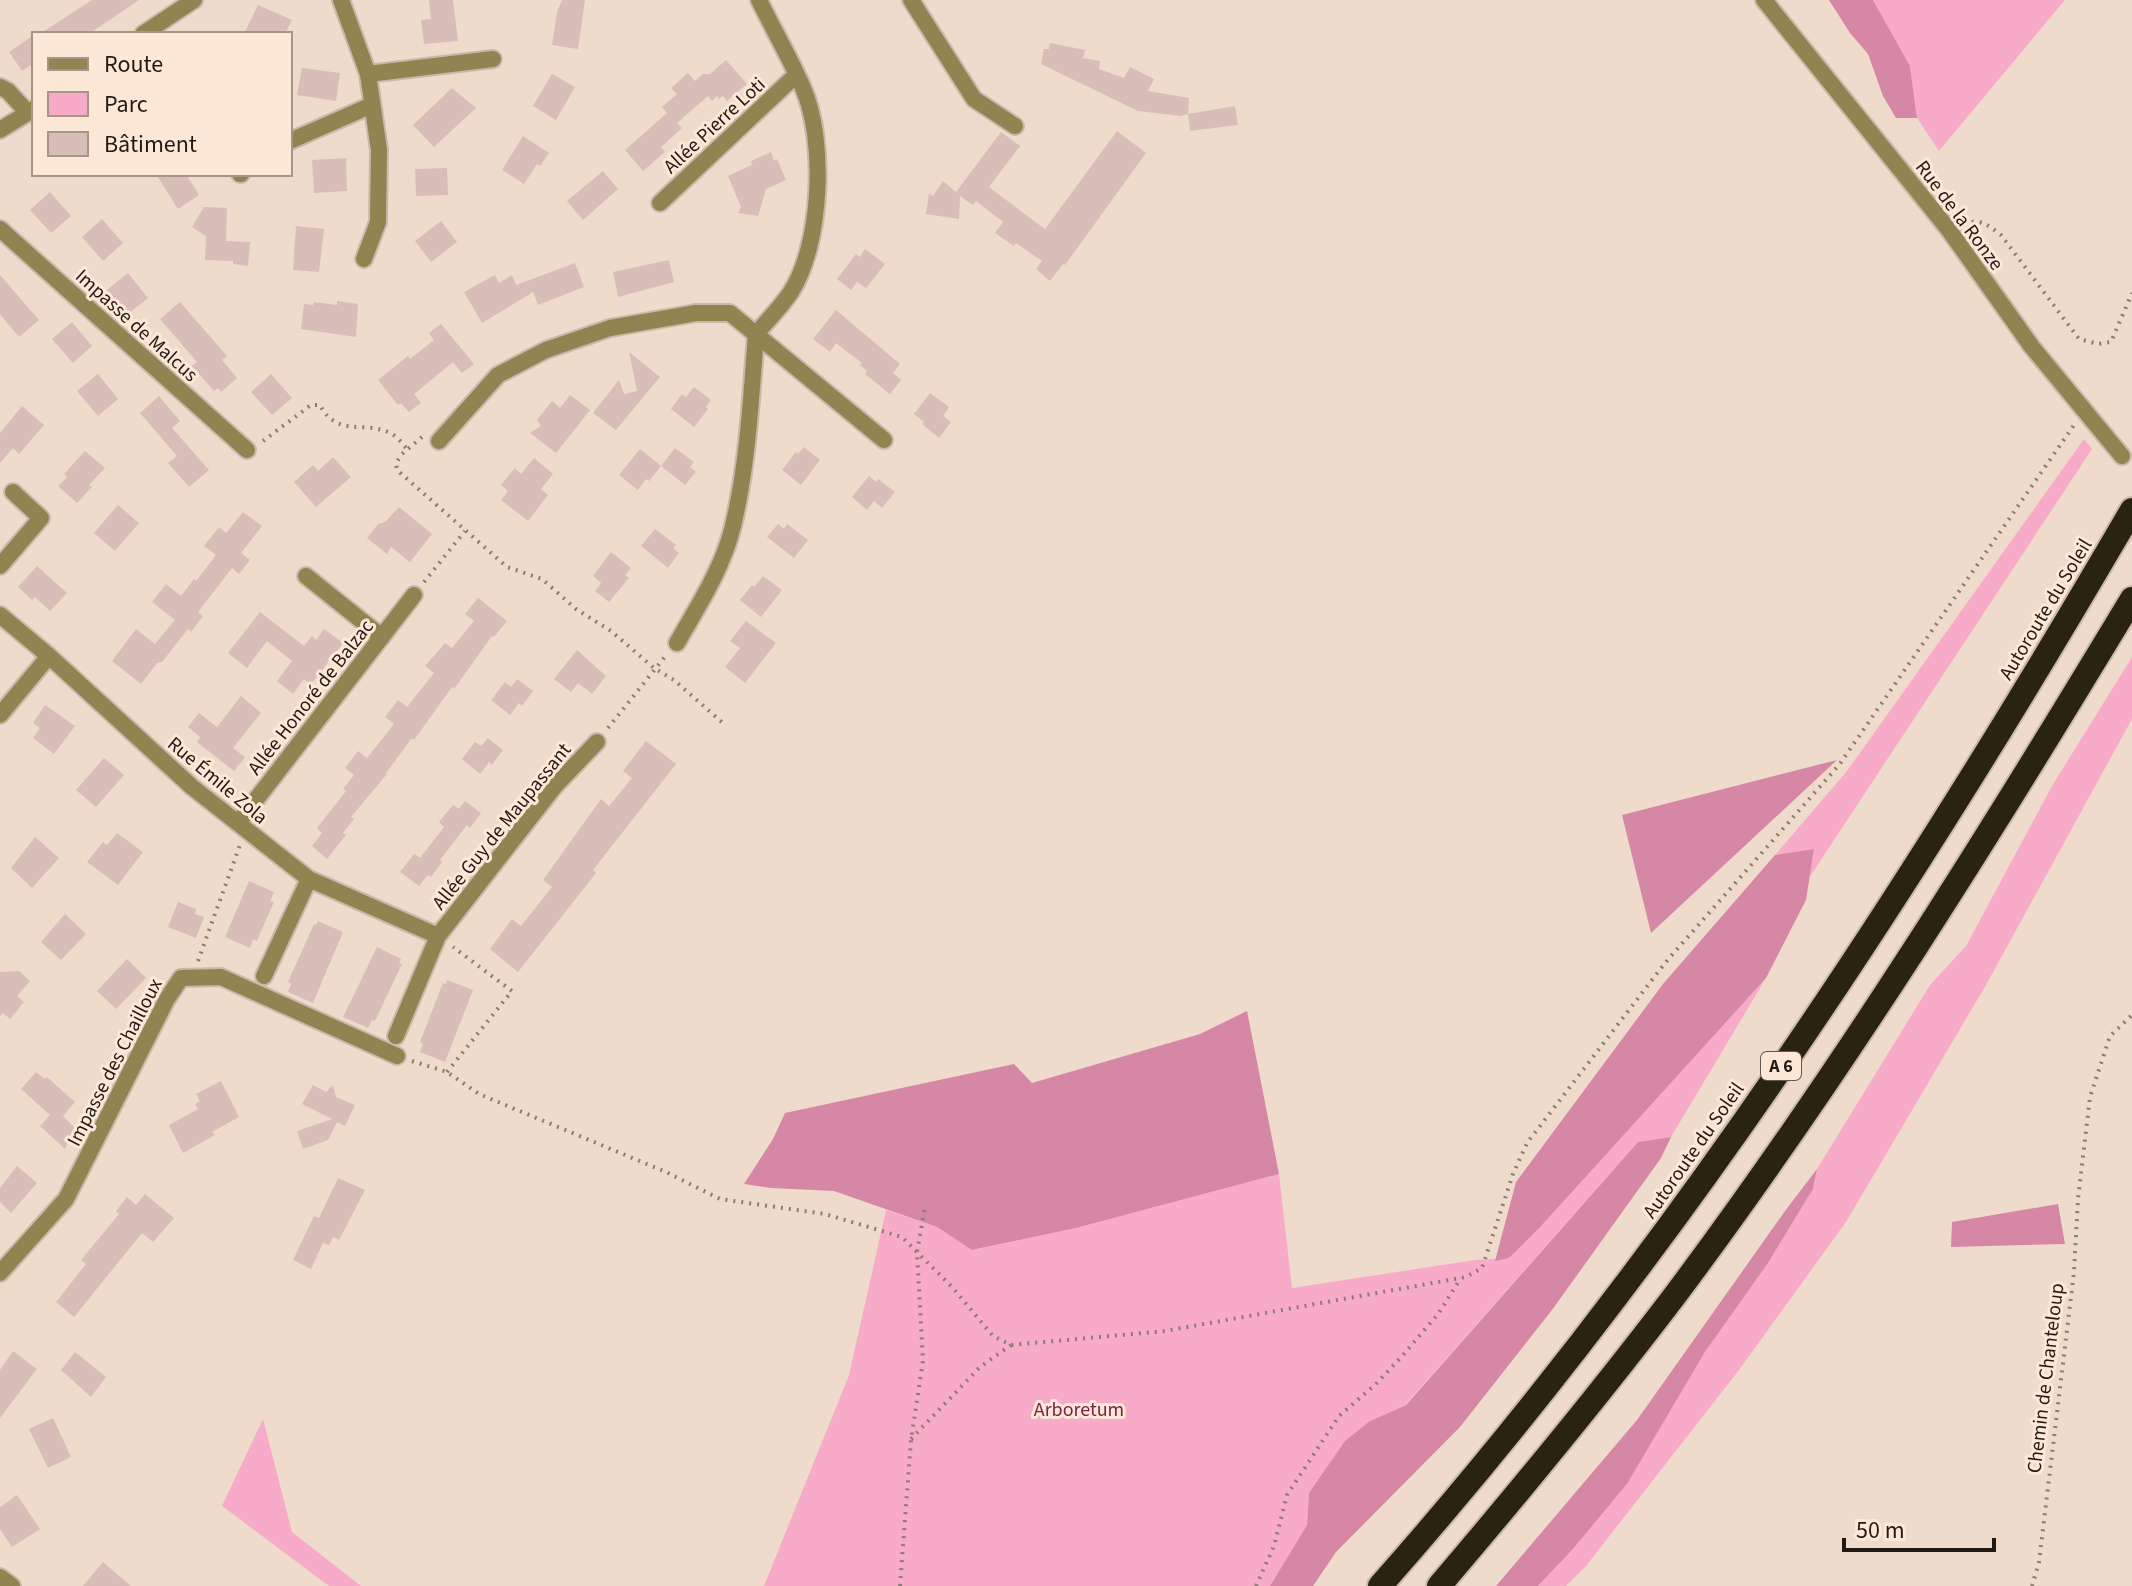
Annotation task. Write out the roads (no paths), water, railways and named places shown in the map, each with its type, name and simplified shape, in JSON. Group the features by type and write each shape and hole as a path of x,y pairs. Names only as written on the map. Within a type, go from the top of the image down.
{"highway":[{"name":"Autoroute du Soleil","path":"1380,1586 1556,1376 1720,1157 1902,886 2003,726 2132,510"},
{"name":"A 6","path":"1439,1586 1592,1401 1760,1177 1922,940 2132,599"}],"street":[{"path":"146,32 194,0"},
{"path":"341,0 368,74 379,150 378,222 364,259"},
{"path":"677,643 710,586 733,528 747,440 756,334 792,291 807,253 820,179 815,136 804,90 759,0"},
{"path":"911,0 974,99 1015,126"},
{"name":"Rue de la Ronze","path":"1764,0 1949,230 2032,347 2122,456"},
{"path":"368,74 493,59"},
{"name":"Allée Pierre Loti","path":"660,203 796,75"},
{"path":"0,87 31,111 0,130"},
{"path":"292,140 372,105"},
{"name":"Impasse de Malcus","path":"0,229 247,450"},
{"path":"439,441 498,375 546,350 610,328 696,313 730,313 884,440"},
{"path":"0,566 41,518 13,492"},
{"path":"306,576 382,637"},
{"name":"Allée Honoré de Balzac","path":"242,826 414,595"},
{"name":"Rue Émile Zola","path":"0,615 192,787 309,879 438,936"},
{"path":"0,715 49,656"},
{"name":"Allée Guy de Maupassant","path":"396,1036 438,936 554,787 597,742"},
{"path":"264,976 309,879"},
{"name":"Impasse des Chailloux","path":"0,1273 66,1199 167,999 181,978 221,977 397,1056"},
{"path":"0,1577 12,1586"}],"park label":[{"name":"Arboretum","path":"1079,1409"}]}
